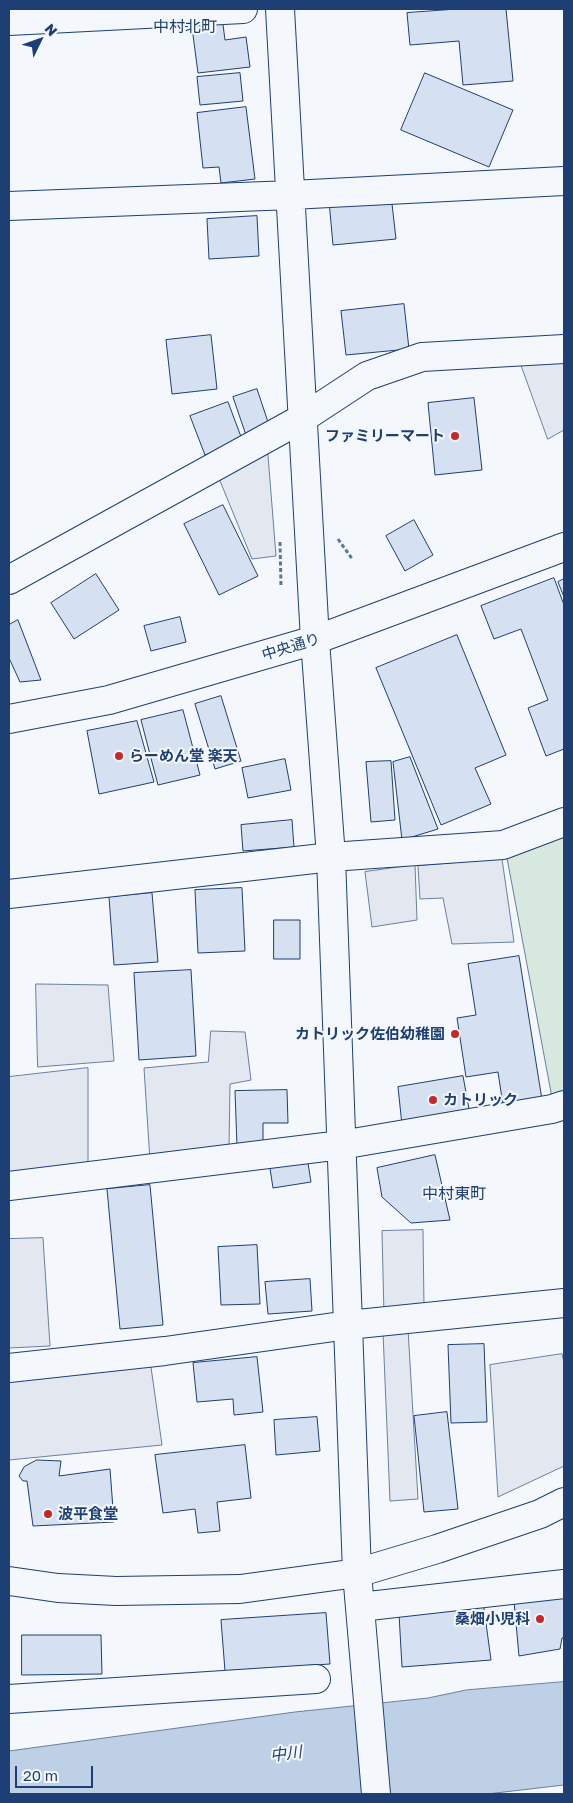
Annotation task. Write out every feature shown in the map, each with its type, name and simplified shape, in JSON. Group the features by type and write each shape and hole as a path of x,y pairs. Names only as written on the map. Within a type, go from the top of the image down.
{"main road":[{"path":"9,21 243,9"},
{"path":"280,9 315,640 331,857 357,1573 376,1794"},
{"path":"9,206 290,195 564,181"},
{"path":"9,580 303,418 367,376 422,357 564,349"},
{"name":"中央通り","path":"9,720 109,700 315,640 564,547"},
{"path":"9,894 331,857 503,845 564,822"},
{"path":"9,1186 341,1145 552,1109 564,1105"},
{"path":"9,1368 165,1351 348,1325 564,1303"},
{"path":"9,1581 58,1588 116,1591 240,1589 357,1573 437,1549 540,1514 564,1502"},
{"path":"360,1607 564,1584"},
{"path":"9,1699 316,1679"}],"shaded area":[{"path":"518,356 564,356 564,430 548,439"},
{"path":"267,443 276,556 252,559 218,476"},
{"path":"564,837 564,1101 553,1103 507,858"},
{"path":"502,859 514,942 452,944 443,898 420,899 418,866"},
{"path":"415,865 417,920 372,927 365,872"},
{"path":"36,984 108,985 114,1061 38,1067"},
{"path":"211,1031 245,1032 251,1080 230,1084 229,1149 150,1161 144,1068 208,1062"},
{"path":"88,1068 88,1164 9,1175 9,1077"},
{"path":"423,1230 424,1307 384,1315 382,1231"},
{"path":"43,1238 50,1346 9,1348 9,1239"},
{"path":"408,1329 418,1499 390,1501 383,1332"},
{"path":"562,1354 564,1362 564,1466 498,1497 490,1365"},
{"path":"150,1360 162,1445 9,1460 9,1377"}],"water":[{"name":"中川","path":"564,1682 564,1785 487,1794 9,1794 9,1751 295,1712 428,1698 466,1690"}],"building":[{"path":"457,9 506,9 513,81 463,85 459,41 410,45 407,13"},
{"path":"222,17 225,40 246,37 250,67 198,73 191,20"},
{"path":"240,73 243,101 200,105 197,77"},
{"path":"425,73 513,110 489,167 401,130"},
{"path":"246,107 255,179 221,183 219,167 203,168 197,113"},
{"path":"391,195 396,239 333,245 329,201"},
{"path":"257,216 259,256 209,259 207,219"},
{"path":"404,304 409,349 346,355 341,311"},
{"path":"211,335 217,389 172,394 166,340"},
{"path":"257,389 268,422 247,438 233,397"},
{"name":"ファミリーマート","path":"474,398 482,470 435,475 428,403"},
{"path":"228,402 243,442 205,455 190,416"},
{"path":"223,505 258,576 219,595 184,524"},
{"path":"414,520 433,555 405,571 386,536"},
{"path":"96,574 119,610 74,639 51,603"},
{"path":"554,578 564,605 564,749 546,756 528,708 548,700 521,629 494,639 481,606"},
{"path":"564,579 564,597 558,582"},
{"path":"180,617 186,642 151,651 144,626"},
{"path":"18,620 41,680 20,682 9,658 9,625"},
{"path":"457,635 506,755 475,768 491,804 441,825 376,668"},
{"path":"221,696 241,761 215,769 195,704"},
{"path":"183,710 200,775 158,785 141,720"},
{"name":"らーめん堂 楽天","path":"137,721 154,782 99,794 87,731"},
{"path":"410,757 438,829 402,840 393,762"},
{"path":"285,759 291,790 248,798 242,768"},
{"path":"391,761 395,820 371,822 366,762"},
{"path":"292,820 294,847 243,851 241,825"},
{"path":"242,888 245,951 198,953 195,890"},
{"path":"152,893 158,962 114,965 109,897"},
{"path":"274,920 300,920 300,959 274,959"},
{"path":"519,956 543,1106 504,1112 498,1072 466,1077 457,1018 476,1015 468,964"},
{"path":"191,970 196,1056 139,1060 134,973"},
{"name":"カトリック","path":"463,1076 470,1114 402,1125 398,1087"},
{"path":"287,1090 288,1123 263,1123 263,1147 237,1147 235,1091"},
{"path":"435,1155 450,1220 411,1223 382,1197 377,1168"},
{"path":"307,1157 311,1182 273,1188 269,1162"},
{"path":"150,1185 163,1325 120,1329 107,1189"},
{"path":"257,1245 260,1304 221,1305 218,1247"},
{"path":"310,1279 312,1311 268,1314 265,1282"},
{"path":"484,1344 487,1422 451,1423 448,1345"},
{"path":"257,1357 263,1412 234,1415 233,1399 197,1402 193,1363"},
{"path":"447,1412 458,1509 424,1512 414,1416"},
{"path":"317,1417 320,1451 276,1455 274,1420"},
{"path":"245,1445 251,1498 217,1502 220,1531 198,1533 195,1509 163,1513 155,1455"},
{"path":"37,1460 61,1461 59,1476 110,1469 114,1522 33,1526 27,1481 23,1481 19,1476 24,1467"},
{"name":"桑畑小児科","path":"564,1594 564,1638 562,1638 560,1649 519,1656 514,1601"},
{"path":"483,1601 491,1660 402,1667 399,1614"},
{"path":"326,1613 330,1664 225,1671 221,1620"},
{"path":"22,1635 101,1635 102,1674 22,1675"}],"place":[{"name":"ファミリーマート","path":"455,436"},
{"name":"らーめん堂 楽天","path":"119,756"},
{"name":"カトリック佐伯幼稚園","path":"455,1034"},
{"name":"カトリック","path":"433,1100"},
{"name":"波平食堂","path":"48,1514"},
{"name":"桑畑小児科","path":"540,1619"}],"district":[{"name":"中村北町","path":"185,27"},
{"name":"中村東町","path":"454,1194"}]}
